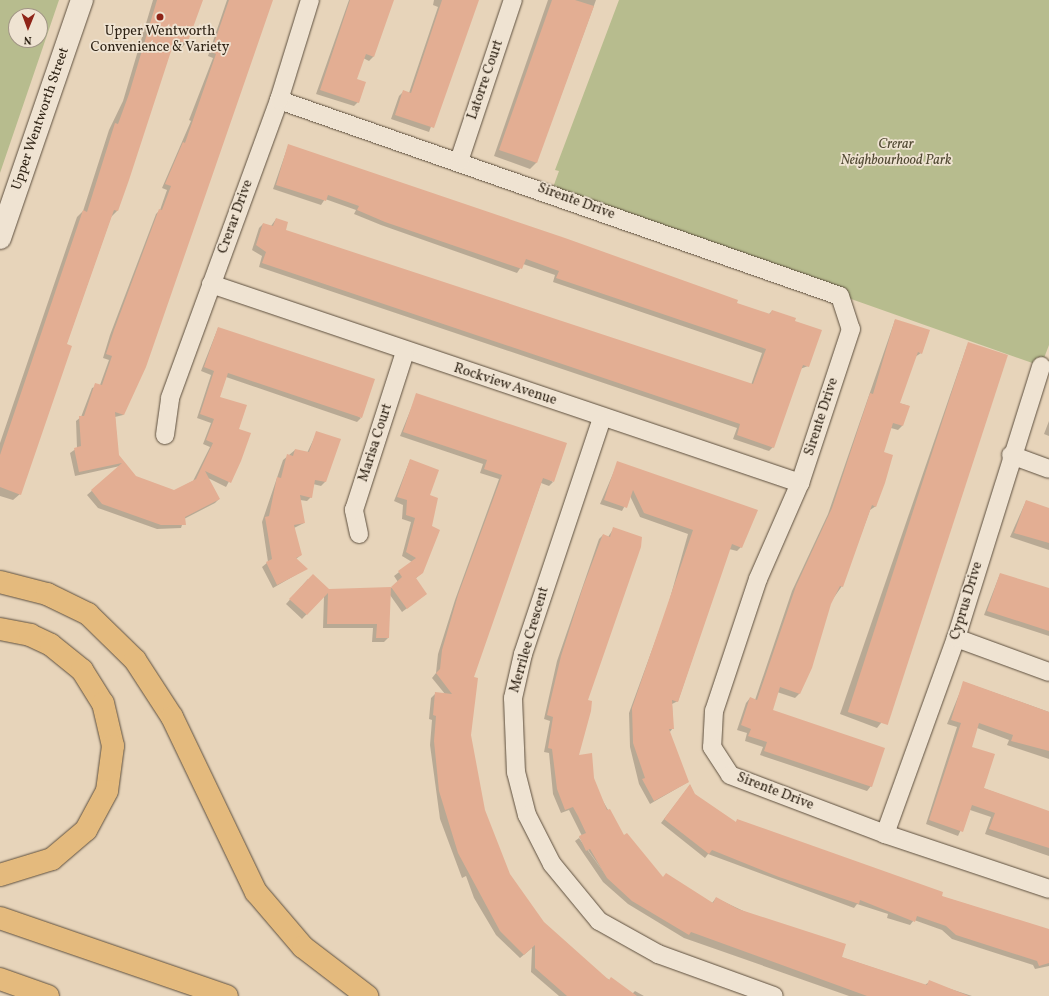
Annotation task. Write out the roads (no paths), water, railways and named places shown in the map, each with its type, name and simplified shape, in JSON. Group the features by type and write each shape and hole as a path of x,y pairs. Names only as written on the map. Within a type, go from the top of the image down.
{"highway":[{"path":"0,582 66,601 88,614 126,651 151,681 172,717 256,892 303,947 366,996"},
{"path":"0,596 47,608 126,651"},
{"path":"0,629 30,635 51,645 82,670 103,703 113,746 107,791 86,830 52,859 0,875"},
{"path":"0,918 227,996"},
{"path":"0,979 48,996"}],"main road":[{"name":"Upper Wentworth Street","path":"0,238 82,0"}],"street":[{"name":"Crerar Drive","path":"165,435 170,398 279,100 310,0"},
{"name":"Latorre Court","path":"459,160 513,0"},
{"name":"Sirente Drive","path":"279,100 459,160 840,296 851,329 800,483 758,578 714,711 712,747 730,775 886,834 1049,889"},
{"name":"Rockview Avenue","path":"211,284 405,352 800,483"},
{"name":"Marisa Court","path":"359,534 354,510 405,352"},
{"name":"Cyprus Drive","path":"886,834 956,638 1011,455 1041,366"},
{"name":"Merrilee Crescent","path":"602,418 523,654 512,698 516,772 527,815 552,864 599,921 658,954 774,996"},
{"path":"1011,455 1049,469"},
{"path":"956,638 1049,672"}],"place":[{"name":"Upper Wentworth Convenience & Variety","path":"160,17"}],"park label":[{"name":"Crerar Neighbourhood Park","path":"896,154"}]}
